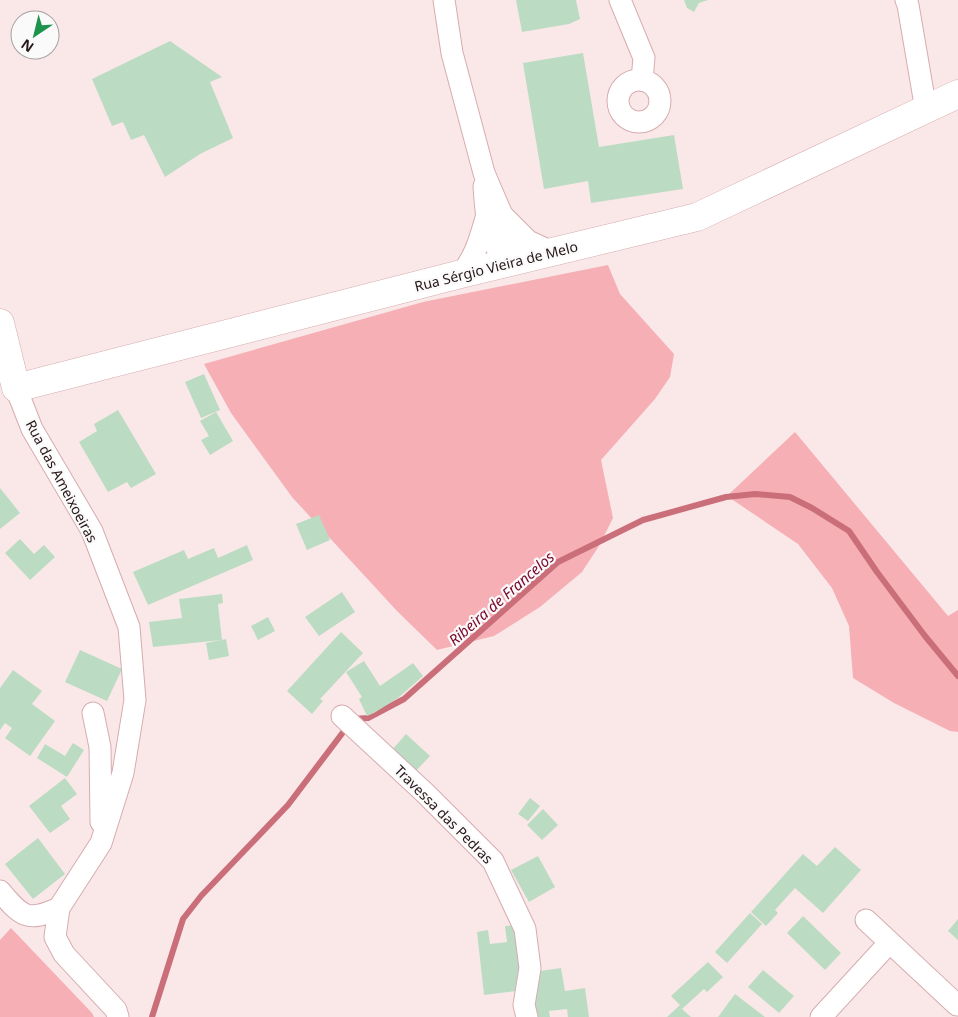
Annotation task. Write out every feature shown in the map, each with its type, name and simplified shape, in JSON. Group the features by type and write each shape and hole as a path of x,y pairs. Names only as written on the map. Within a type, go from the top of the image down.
{"main road":[{"name":"Rua Sérgio Vieira de Melo","path":"16,388 461,274 697,217 958,94"},
{"name":"Rua das Ameixoeiras","path":"0,323 16,388"}],"street":[{"path":"444,0 452,53 494,217 509,244 506,263"},
{"path":"620,0 644,58 642,80"},
{"path":"906,0 926,110"},
{"path":"494,217 528,241 552,252"},
{"path":"461,274 470,262 494,217"},
{"name":"Rua das Ameixoeiras","path":"16,388 32,429 92,531 129,627 135,700 123,773 100,843 59,908 55,937 64,954 116,1010 118,1017"},
{"path":"93,713 100,747 100,843"},
{"name":"Travessa das Pedras","path":"349,722 493,860 524,929 530,968 524,1005 527,1017"},
{"path":"0,891 16,911 32,917 44,915 59,908"},
{"path":"866,920 957,1005"},
{"path":"821,1017 889,942"}],"shaded area":[{"path":"608,265 620,294 674,354 670,377 655,399 601,460 613,518 599,546 582,572 540,607 494,636 437,650 397,611 292,497 231,413 204,364 423,302"},
{"path":"795,432 948,616 958,610 958,732 950,731 894,703 853,678 849,626 832,588 798,544 727,496"},
{"path":"11,928 94,1017 0,1017 0,940"}],"building":[{"path":"516,0 576,0 580,19 569,24 522,32"},
{"path":"684,0 708,0 699,3 694,12 687,8"},
{"path":"170,41 222,77 210,82 233,138 200,154 165,177 144,135 131,140 123,122 112,126 92,79"},
{"path":"583,53 599,147 674,135 683,189 591,203 588,181 544,189 523,63"},
{"path":"204,374 220,410 201,418 185,382"},
{"path":"118,410 156,474 131,488 127,482 108,492 79,442 97,431 94,424"},
{"path":"216,412 233,441 210,455 201,440 209,436 200,421"},
{"path":"0,488 20,513 0,529"},
{"path":"319,515 330,540 307,550 296,524"},
{"path":"20,539 34,554 44,545 55,557 30,580 5,553"},
{"path":"247,545 253,560 148,605 133,572 184,550 188,559 214,548 218,558"},
{"path":"342,592 355,612 319,636 305,617"},
{"path":"222,594 223,603 218,604 222,640 153,647 149,622 182,618 179,599"},
{"path":"268,617 275,631 258,640 251,626"},
{"path":"341,632 363,653 320,699 323,701 312,714 287,691"},
{"path":"226,639 229,656 209,660 206,643"},
{"path":"80,650 122,669 107,701 65,682"},
{"path":"364,661 380,686 413,663 423,676 398,698 367,716 359,699 362,697 346,672"},
{"path":"13,670 42,691 32,704 55,721 30,756 5,738 12,728 5,723 0,730 0,688"},
{"path":"406,734 430,756 414,773 391,751"},
{"path":"73,743 84,750 67,777 37,758 45,744 65,756"},
{"path":"65,778 77,794 61,806 70,819 50,833 29,806"},
{"path":"530,798 540,806 528,821 518,814"},
{"path":"543,809 558,825 542,840 527,825"},
{"path":"38,838 65,874 33,899 5,864"},
{"path":"835,847 861,870 823,913 795,888 775,910 778,913 766,926 751,912 803,854 817,866"},
{"path":"538,856 555,887 529,902 511,870"},
{"path":"750,913 762,924 727,963 715,952"},
{"path":"803,916 841,953 825,970 787,933"},
{"path":"958,919 958,940 948,931"},
{"path":"517,925 525,990 484,995 477,932 488,930 490,944 507,942 505,926"},
{"path":"708,962 723,977 707,992 704,989 682,1009 691,1017 667,1017 680,1005 671,996"},
{"path":"561,968 565,991 585,988 589,1017 568,1017 567,1009 549,1011 550,1017 533,1017 526,973"},
{"path":"763,970 794,996 779,1013 748,987"},
{"path":"735,994 765,1017 718,1017"}],"waterway":[{"name":"Ribeira de Francelos","path":"353,719 368,718 404,699 558,562 643,520 726,497 755,494 790,497 849,531 925,636 958,676"},
{"name":"Ribeira de Francelos","path":"152,1017 183,919 201,896 288,805 347,727"}]}
